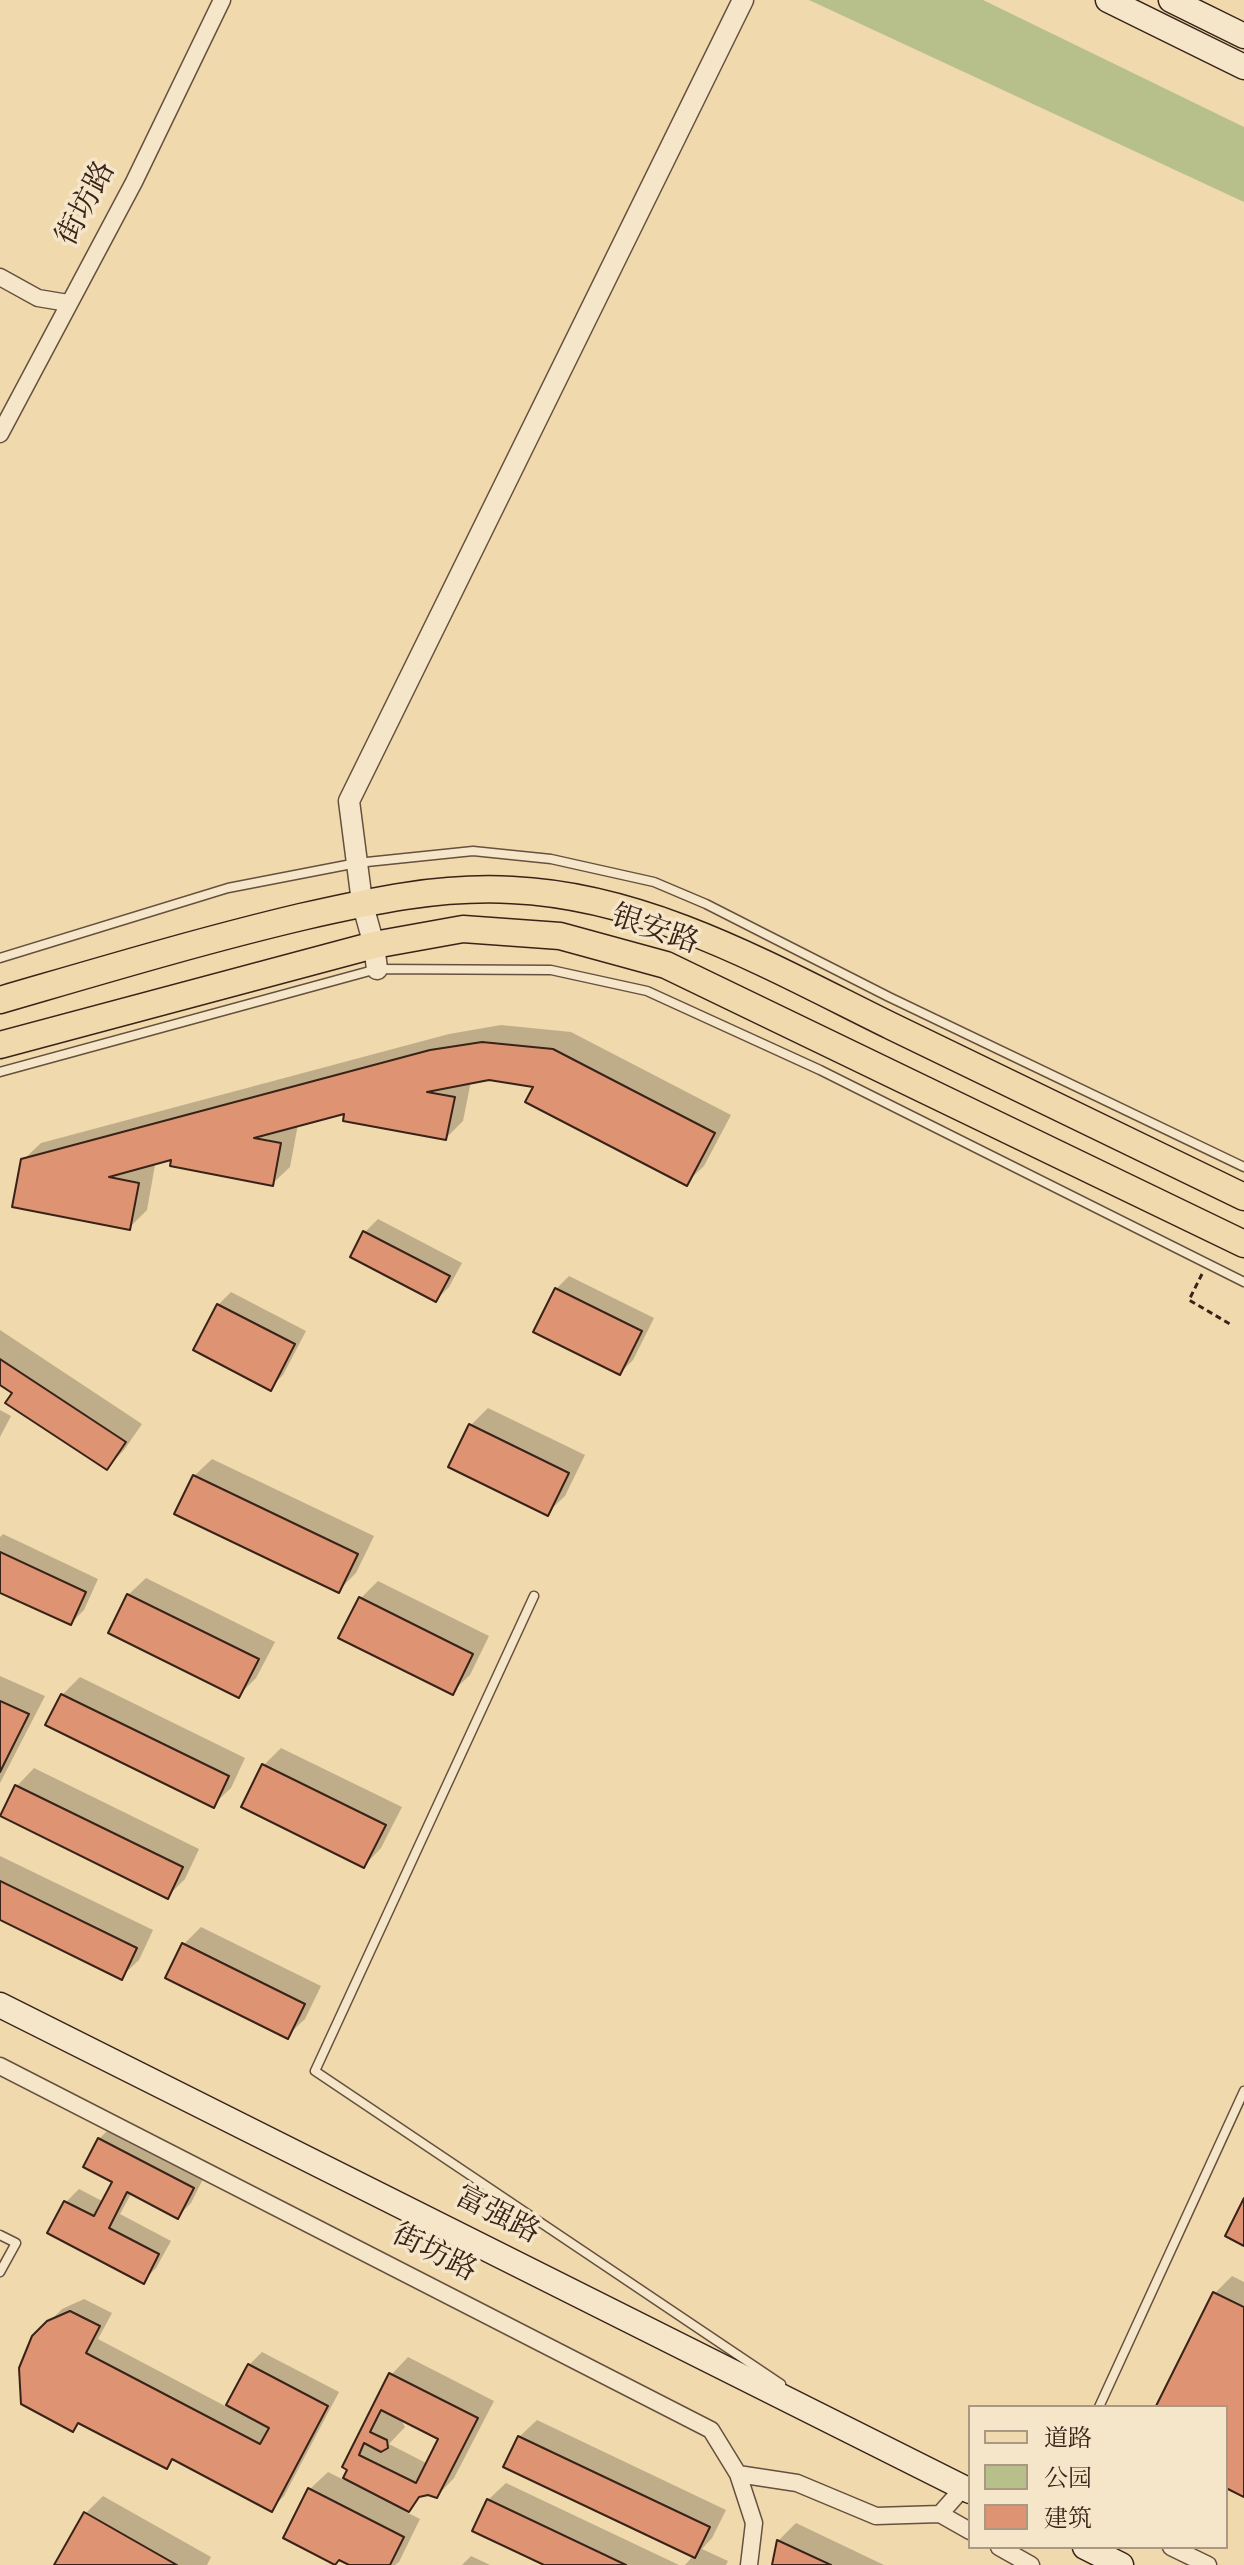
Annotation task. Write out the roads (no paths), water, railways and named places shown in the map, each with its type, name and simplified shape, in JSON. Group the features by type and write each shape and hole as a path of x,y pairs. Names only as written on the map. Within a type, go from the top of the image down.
{"main road":[{"path":"1108,0 1244,67"},
{"path":"1171,0 1244,36"},
{"name":"银安路","path":"0,1000 255,927 362,902 414,894 512,890 583,899 664,920 759,962 1244,1197"},
{"name":"银安路","path":"0,1045 375,957 463,929 560,936 666,965 1244,1244"},
{"name":"富强路","path":"0,2005 968,2489"},
{"path":"1089,2549 1121,2565"}],"street":[{"name":"街坊路","path":"0,434 134,182 222,0"},
{"path":"375,957 362,902 349,801 743,0"},
{"path":"0,277 38,298 68,303"},
{"name":"街坊路","path":"0,2066 711,2430 738,2474 754,2523 749,2565"},
{"path":"738,2474 797,2483 876,2516 940,2514 968,2530"},
{"path":"940,2514 968,2489"},
{"path":"1003,2549 1031,2565"},
{"path":"1175,2549 1208,2565"}],"lane":[{"path":"0,958 228,888 357,863 473,851 551,859 654,882 706,904 889,997 1244,1167"},
{"path":"0,1072 375,957 551,970 647,991 820,1070 1244,1282"},
{"path":"534,1596 315,2071 766,2375 927,2469"},
{"path":"1100,2405 1244,2091"},
{"path":"0,2235 16,2243 0,2272"}]}
